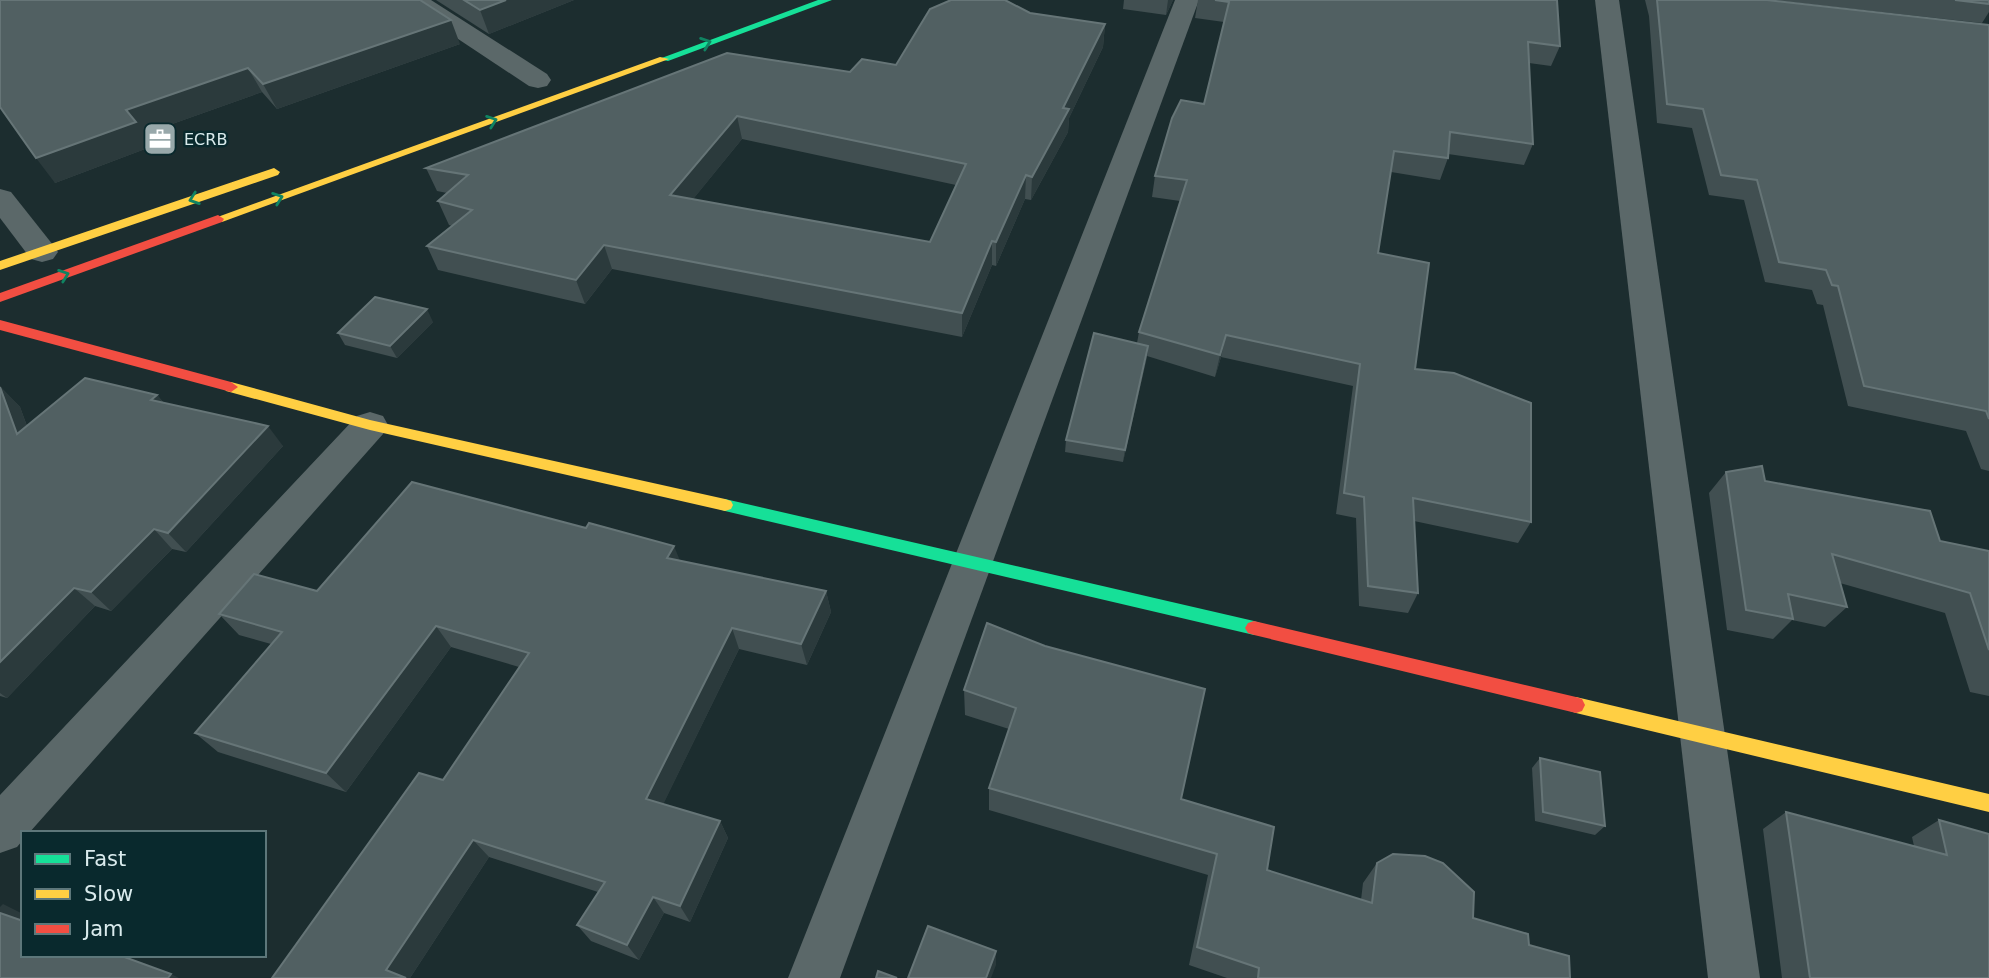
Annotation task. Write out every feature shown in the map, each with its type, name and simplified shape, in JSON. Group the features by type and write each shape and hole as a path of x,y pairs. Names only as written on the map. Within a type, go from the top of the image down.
{"street":[{"path":"415,0 544,78"},
{"path":"0,298 827,0"},
{"path":"814,978 1187,0"},
{"path":"1607,0 1734,978"},
{"path":"512,89 544,78"},
{"path":"0,266 290,166"},
{"path":"0,198 42,252"},
{"path":"0,325 370,425 973,561 1989,803"},
{"path":"0,830 370,425"}],"building":[{"path":"0,0 420,0 451,20 263,84 248,68 126,110 136,122 36,158 0,107"},
{"path":"464,0 506,0 480,10"},
{"path":"951,0 1005,0 1030,13 1105,24 1063,108 1069,109 1032,177 1026,175 996,242 992,241 962,313 604,245 576,280 427,246 472,210 438,201 468,175 426,168 727,53 850,72 862,59 896,65 930,9","holes":["737,116 966,164 930,242 670,195"]},
{"path":"1215,0 1557,0 1560,46 1528,42 1533,144 1450,132 1448,158 1394,151 1378,253 1429,263 1415,369 1454,373 1531,403 1531,522 1413,498 1418,593 1368,586 1364,497 1344,493 1360,364 1226,335 1220,355 1139,332 1187,180 1155,176 1172,118 1181,100 1204,104 1229,2"},
{"path":"1657,0 1767,0 1989,25 1989,419 1986,411 1864,386 1838,286 1832,285 1826,270 1779,262 1757,180 1721,175 1703,109 1667,104"},
{"path":"1955,0 1989,0 1989,4"},
{"path":"375,297 427,309 390,346 338,333"},
{"path":"1094,333 1148,346 1125,450 1066,440"},
{"path":"85,378 157,395 151,400 268,426 168,533 154,529 91,592 74,588 0,662 0,387 17,434"},
{"path":"1762,466 1765,481 1930,511 1940,541 1989,551 1989,650 1970,593 1832,554 1847,607 1788,594 1793,619 1746,610 1726,472"},
{"path":"412,482 586,528 589,523 674,546 667,558 826,591 801,644 732,628 646,799 720,821 680,906 653,897 627,945 577,925 605,882 473,840 386,970 406,978 272,978 419,773 443,780 529,653 436,626 326,773 195,733 282,632 219,614 254,574 317,591"},
{"path":"987,623 1045,646 1205,689 1181,799 1274,827 1267,870 1372,903 1377,863 1393,854 1425,856 1443,863 1474,892 1473,918 1528,934 1529,945 1569,956 1570,978 1258,978 1259,968 1197,947 1217,854 989,788 1016,708 964,690"},
{"path":"1540,758 1600,772 1605,826 1543,812"},
{"path":"1786,812 1947,855 1939,820 1989,834 1989,978 1810,978"},
{"path":"0,913 21,920 21,957 124,957 171,974 168,978 0,978"},
{"path":"928,926 996,951 986,978 908,978"},
{"path":"878,971 897,978 876,978"}],"traffic: fast":[{"path":"664,59 827,0"},
{"path":"725,505 1254,628"}],"traffic: slow":[{"path":"218,219 664,59"},
{"path":"0,266 274,172"},
{"path":"231,387 370,425 725,505"},
{"path":"1576,705 1989,803"}],"traffic: jam":[{"path":"0,298 218,219"},
{"path":"0,325 231,387"},
{"path":"1254,628 1576,705"}],"place":[{"name":"ECRB","path":"160,139"}]}
